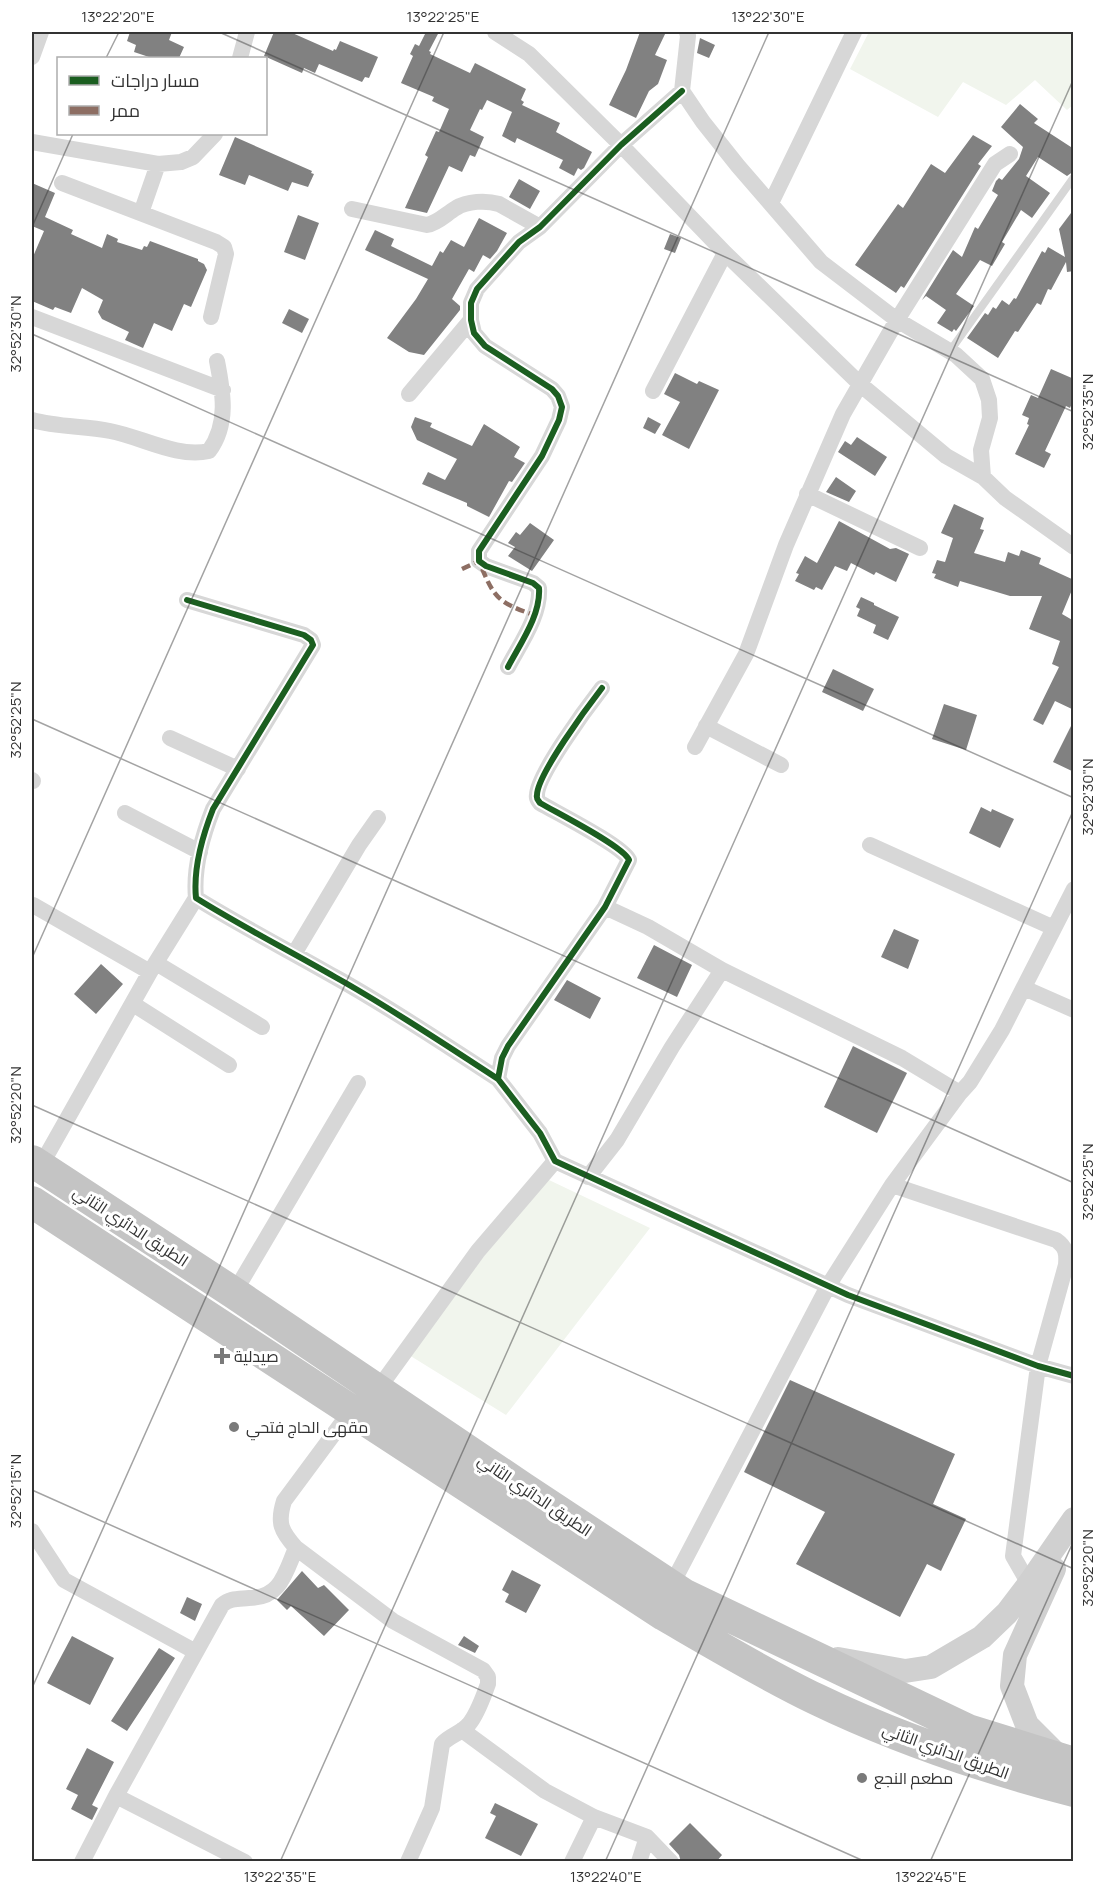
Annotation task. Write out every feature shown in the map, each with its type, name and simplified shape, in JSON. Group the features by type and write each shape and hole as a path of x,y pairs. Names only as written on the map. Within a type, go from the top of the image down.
{"highway":[{"name":"الطريق الدائري الثاني","path":"36,1164 234,1293 685,1595 968,1730 1068,1761"},
{"name":"الطريق الدائري الثاني","path":"32,1203 664,1615 767,1673 856,1717 1002,1773 1074,1791"}],"street":[{"path":"32,57 40,32"},
{"path":"240,57 247,32"},
{"path":"495,32 529,54 621,145 724,253 861,385 946,456 983,477 1005,498 1074,547"},
{"path":"687,32 682,91 703,122 821,262 897,320 950,351 982,379 990,400 990,418 981,450 983,477"},
{"path":"771,203 854,32"},
{"path":"508,667 534,615 540,596 539,588 486,566 479,561 479,551 542,456 559,420 562,407 558,396 552,389 485,346 474,333 471,303 477,289 519,242 540,228 621,145 682,91"},
{"path":"32,142 158,164 181,162 194,157 214,135"},
{"path":"695,747 746,654 786,545 843,414 897,320 995,164 1010,154"},
{"path":"141,213 158,164"},
{"path":"62,183 216,242 224,248 226,254 211,317"},
{"path":"352,209 427,225 459,206 491,202 499,204 540,228"},
{"path":"653,392 724,253"},
{"path":"32,317 223,390"},
{"path":"409,394 471,320"},
{"path":"32,420 59,426 72,425 112,432 158,446 199,453 209,451 220,431 224,405 217,361"},
{"path":"807,494 920,548"},
{"path":"36,1164 196,898 194,876 213,809 313,645 311,640 304,635 187,600"},
{"path":"498,1079 502,1058 508,1046 605,907 628,863 627,856 540,803 537,794 547,771 602,688"},
{"path":"706,726 781,765"},
{"path":"170,738 238,769"},
{"path":"125,813 200,852"},
{"path":"294,954 359,845 378,818"},
{"path":"870,845 1054,928"},
{"path":"671,1586 828,1286 892,1185 984,1061 1074,889"},
{"path":"196,898 430,1034 498,1079 540,1133 555,1161 828,1286 1038,1366 1074,1376"},
{"path":"33,905 262,1027"},
{"path":"605,907 648,927 722,970 902,1058 960,1093"},
{"path":"588,1177 617,1140 672,1047 722,970"},
{"path":"1024,988 1074,1010"},
{"path":"133,1004 229,1065"},
{"path":"234,1293 358,1083"},
{"path":"378,1389 478,1251 555,1161"},
{"path":"892,1185 1056,1240 1063,1245 1066,1265 1038,1366 1013,1556 1029,1584"},
{"path":"350,1412 284,1501 280,1523 286,1537 296,1548 393,1621 483,1670 488,1677 488,1684 469,1724 448,1737 442,1744 432,1808 408,1862"},
{"path":"798,1648 852,1663 905,1671 931,1667 982,1637 1007,1613 1074,1519"},
{"path":"32,1531 64,1580 196,1652"},
{"path":"1068,1761 1027,1725 1012,1686 1015,1655 1050,1576 1074,1534"},
{"path":"82,1862 222,1605 234,1599 262,1598 270,1593 284,1577 296,1548"},
{"path":"462,1730 545,1791 594,1817 647,1837 671,1862"},
{"path":"116,1796 245,1862"},
{"path":"572,1862 594,1817"},
{"path":"639,1862 647,1837"}],"lane":[{"path":"950,351 1074,177"}],"shaded area":[{"path":"869,32 1073,32 1073,105 1067,110 1035,80 1006,105 963,82 938,117 850,69"},
{"path":"549,1180 650,1228 506,1415 409,1355 540,1182"}],"building":[{"path":"130,32 172,32 169,40 184,47 179,57 149,57 134,52 136,45 127,41"},
{"path":"274,32 290,32 333,51 336,50 340,41 378,57 369,78 365,77 362,82 319,64 315,73 304,68 302,73 264,56"},
{"path":"426,32 439,32 429,51 430,54 470,73 475,63 526,89 521,100 524,102 522,105 560,123 556,132 592,152 584,168 581,170 578,168 574,176 559,168 563,160 517,138 515,143 502,136 512,112 487,100 470,130 484,137 475,157 470,155 462,172 449,166 427,213 405,208 428,157 425,155 449,109 432,101 434,97 401,83 413,56 410,54 415,44 419,46"},
{"path":"640,32 666,32 655,55 667,60 658,84 649,91 636,118 609,105 626,70"},
{"path":"700,38 715,45 709,58 697,53"},
{"path":"1020,104 1038,119 1034,123 1074,149 1074,171 1067,176 1038,157 1026,176 1050,193 1032,218 1021,210 1002,242 1005,244 992,266 980,260 956,294 974,306 956,331 954,329 952,332 937,323 946,310 926,296 922,300 953,250 962,257 975,227 978,229 998,195 992,191 996,181 999,178 1002,180 1019,159 1023,147 1001,127"},
{"path":"973,135 992,146 978,164 981,166 904,288 901,286 896,293 855,265 898,204 903,208 931,164 945,173"},
{"path":"235,137 312,171 311,173 314,174 308,187 292,182 288,191 249,175 245,185 219,175"},
{"path":"519,179 540,191 530,209 509,197"},
{"path":"32,183 55,193 45,217 73,230 71,234 102,248 107,234 118,239 117,242 142,250 150,241 198,259 204,264 207,270 191,307 184,304 172,331 154,323 143,348 125,340 129,332 102,319 98,312 103,300 82,288 71,313 55,307 53,310 32,301 32,259 44,231 32,226"},
{"path":"1074,209 1074,271 1067,272 1066,262 1051,290 1048,289 1041,305 1037,303 998,358 967,338 985,313 988,315 993,307 996,309 1002,300 1009,305 1014,298 1016,299 1042,251 1045,253 1048,247 1065,257 1059,229"},
{"path":"298,215 319,223 305,260 284,252"},
{"path":"479,218 507,233 490,259 483,255 474,272 469,269 452,299 460,306 460,310 424,355 409,352 387,338 428,279 365,250 375,230 394,239 391,246 432,266 440,251 443,253 451,240 464,247"},
{"path":"670,234 681,238 675,253 664,249"},
{"path":"289,309 309,319 302,333 282,323"},
{"path":"1051,369 1074,379 1074,399 1070,408 1066,406 1045,451 1051,454 1044,468 1015,454 1029,425 1027,424 1029,418 1022,415 1031,395 1038,398"},
{"path":"675,373 697,384 699,381 719,390 689,449 662,435 680,402 664,394"},
{"path":"415,417 432,423 430,427 472,446 484,424 520,447 514,457 525,463 512,482 509,481 489,517 467,506 467,503 422,484 428,472 445,480 457,459 417,440 411,427"},
{"path":"648,417 661,424 655,434 643,428"},
{"path":"857,437 887,457 875,476 838,452 845,441 851,445"},
{"path":"836,477 856,491 849,502 826,492"},
{"path":"954,504 984,518 980,529 984,530 974,553 1005,562 1008,552 1019,556 1021,550 1041,558 1039,564 1074,580 1062,614 1074,621 1074,710 1055,701 1043,725 1033,720 1059,667 1052,664 1060,641 1029,629 1042,596 1010,596 960,581 958,587 934,578 936,574 932,573 937,560 945,562 953,538 941,533"},
{"path":"839,521 890,549 896,548 909,554 896,582 876,572 874,575 851,563 847,571 835,566 822,590 816,587 814,590 795,581 799,574 796,573 805,556 817,563"},
{"path":"530,523 554,540 532,571 508,556 515,547 508,543 516,532 520,535"},
{"path":"861,597 899,617 888,640 873,633 876,625 857,616 860,609 856,607"},
{"path":"833,669 874,689 863,711 822,692"},
{"path":"944,704 977,715 966,750 932,739"},
{"path":"1074,720 1074,772 1053,762"},
{"path":"981,807 991,812 992,809 1014,819 1000,848 969,833"},
{"path":"894,929 919,940 908,969 881,957"},
{"path":"654,945 692,965 677,997 637,978"},
{"path":"101,964 123,984 96,1014 74,994"},
{"path":"567,980 601,998 590,1019 554,1000"},
{"path":"853,1046 907,1073 877,1133 824,1107"},
{"path":"790,1380 955,1454 933,1504 966,1519 941,1571 927,1564 900,1617 796,1564 825,1512 744,1472"},
{"path":"512,1570 541,1585 526,1613 505,1602 509,1594 502,1590"},
{"path":"302,1571 318,1588 324,1585 349,1610 324,1636 291,1606 287,1610 277,1600"},
{"path":"187,1597 202,1604 195,1621 180,1613"},
{"path":"72,1636 114,1658 90,1705 47,1683"},
{"path":"464,1636 479,1646 475,1653 458,1645"},
{"path":"159,1648 175,1658 127,1731 111,1721"},
{"path":"87,1748 114,1762 92,1805 98,1808 92,1820 71,1809 78,1795 66,1789"},
{"path":"495,1803 538,1824 521,1856 485,1838 496,1816 490,1813"},
{"path":"690,1823 722,1855 716,1862 681,1862 679,1855 669,1844"}],"marked path":[{"path":"462,569 479,561 498,597 534,615"}],"cycle path":[{"path":"508,667 533,619 539,598 539,588 533,583 486,566 479,561 479,551 542,456 559,420 562,407 558,396 552,389 485,346 474,333 471,303 477,289 519,242 540,227 621,145 682,91"},
{"path":"187,600 304,635 311,640 313,645 213,809 199,853 196,898 376,1001 498,1079"},
{"path":"602,688 575,724 545,772 539,785 537,798 540,803 615,847 629,860 605,907 508,1046 502,1058 498,1079 540,1133 555,1161 848,1295 1038,1366 1074,1376"}],"place":[{"name":"صيدلية","path":"222,1356"},
{"name":"مقهى الحاج فتحي","path":"234,1427"},
{"name":"مطعم النجع","path":"862,1778"}]}
